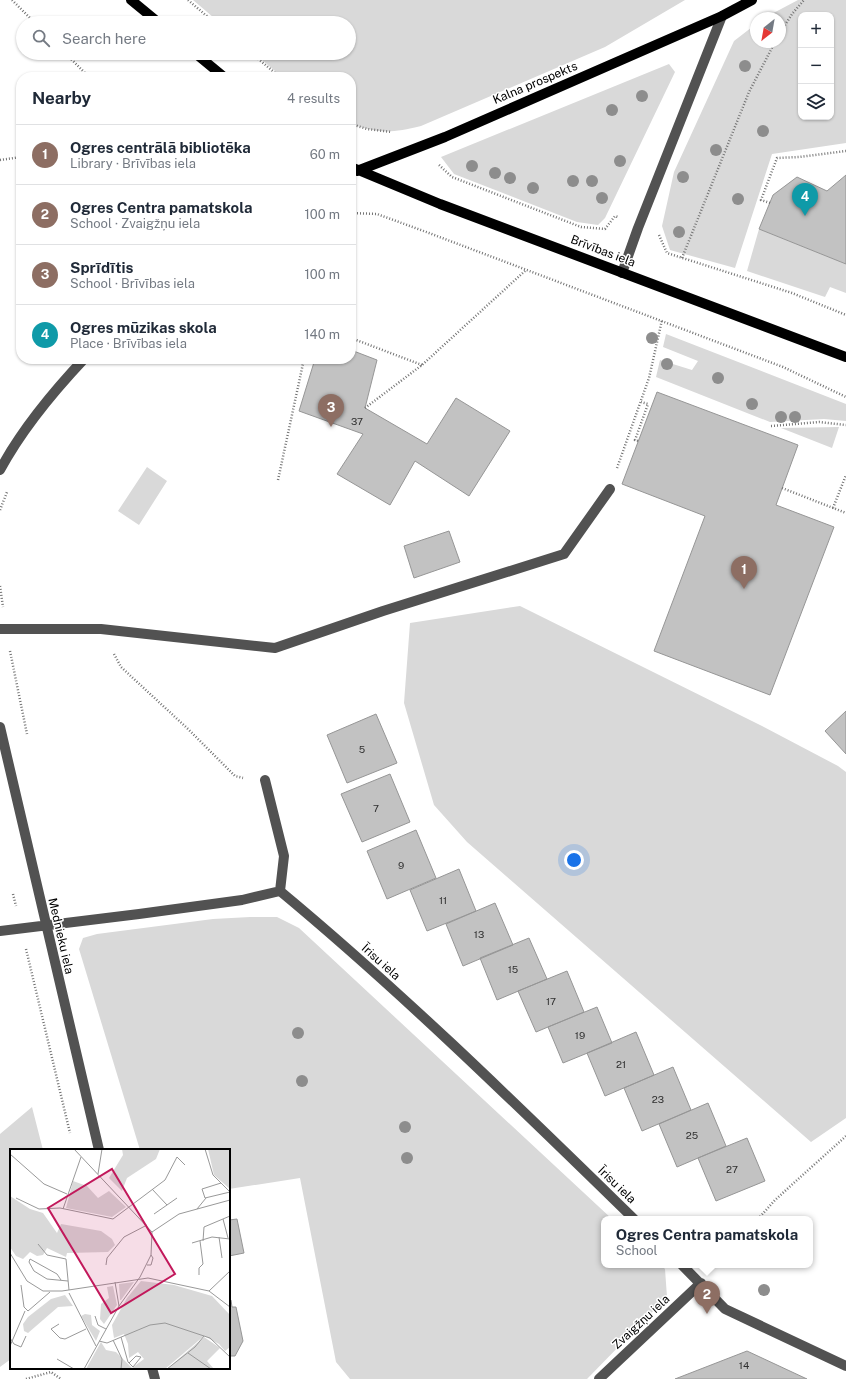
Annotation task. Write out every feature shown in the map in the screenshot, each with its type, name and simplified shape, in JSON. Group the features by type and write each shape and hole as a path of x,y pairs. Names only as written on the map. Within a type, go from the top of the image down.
{"main road":[{"path":"131,0 150,16"},
{"name":"Kalna prospekts","path":"356,170 445,137 722,16 752,0"},
{"path":"203,60 218,72"},
{"name":"Brīvības iela","path":"356,172 846,357"}],"street":[{"path":"622,273 638,228 722,16"},
{"path":"0,470 11,449 29,422 80,364"},
{"path":"0,629 101,630 275,648 383,611 564,554 610,489"},
{"name":"Mednieku iela","path":"0,727 45,926 99,1149"},
{"path":"0,931 235,901 280,891 284,856 265,780"},
{"name":"Īrisu iela","path":"280,891 314,919 432,1026 631,1216"},
{"path":"685,1268 726,1309 846,1366"},
{"name":"Zvaigžņu iela","path":"599,1379 701,1283"},
{"path":"152,1369 155,1379"}],"path":[{"path":"12,0 28,16"},
{"path":"188,0 207,16"},
{"path":"786,24 804,0"},
{"path":"682,258 749,92 772,48"},
{"path":"72,60 84,72"},
{"path":"259,60 274,72"},
{"path":"356,126 367,129 393,132"},
{"path":"770,203 761,200 777,158 799,158 846,151"},
{"path":"0,160 16,158"},
{"path":"356,214 376,214 662,320 783,367 846,397"},
{"path":"365,408 422,365 526,270"},
{"path":"610,489 649,378 662,320"},
{"path":"356,340 422,365"},
{"path":"278,480 303,364"},
{"path":"638,441 635,440 648,404 641,402"},
{"path":"771,426 820,422 846,425"},
{"path":"833,508 846,475"},
{"path":"782,488 846,513"},
{"path":"101,630 121,667 188,729 235,776 265,780"},
{"path":"14,894 70,1135"},
{"path":"761,1216 776,1200 846,1136"},
{"path":"26,1379 51,1372 61,1379"}],"shaded area":[{"path":"193,0 685,0 605,47 421,126 394,131 370,130 356,126 356,72 276,72 262,60 356,60 356,16 212,16"},
{"path":"798,0 846,0 846,143 772,154 735,268 670,250 662,226 674,172 734,41 750,29 750,48 786,48 786,12 775,12"},
{"path":"669,64 675,72 605,218 598,225 577,222 454,174 441,157"},
{"path":"759,229 846,264 846,293 830,287 825,297 747,271"},
{"path":"666,334 846,404 846,421 824,419 770,422 656,377 660,360 692,370 698,361 663,347"},
{"path":"839,427 832,448 781,428"},
{"path":"147,467 167,481 139,525 118,511"},
{"path":"520,606 760,725 838,766 846,772 846,1118 811,1142 467,842 434,805 404,703 410,623"},
{"path":"277,917 299,928 609,1216 601,1216 601,1268 665,1269 667,1297 587,1379 350,1379 336,1362 300,1178 230,1189 230,1149 140,1149 79,949 83,938 97,934 213,919"},
{"path":"32,1107 43,1149 10,1149 10,1360 0,1367 0,1134"}],"building":[{"path":"846,175 846,264 759,229 773,195 797,177 827,191"},
{"path":"356,352 377,360 365,408 427,444 456,398 510,431 469,496 415,461 390,505 337,474 363,434 299,411 313,364 356,364"},
{"path":"657,392 798,445 776,505 834,527 770,695 654,651 705,516 622,484"},
{"path":"449,531 460,562 414,578 404,546"},
{"path":"846,711 846,754 825,731"},
{"path":"376,714 397,763 347,783 327,735"},
{"path":"390,774 410,822 362,842 341,794"},
{"path":"416,830 436,878 387,899 367,851"},
{"path":"459,869 476,911 427,931 410,890"},
{"path":"495,903 513,945 463,966 446,924"},
{"path":"529,938 547,979 497,1000 480,958"},
{"path":"567,971 584,1012 536,1032 518,991"},
{"path":"597,1007 612,1043 563,1063 548,1027"},
{"path":"636,1032 654,1075 605,1096 587,1053"},
{"path":"673,1067 691,1110 642,1131 624,1088"},
{"path":"708,1103 726,1146 677,1167 659,1124"},
{"path":"747,1138 765,1181 716,1201 698,1158"},
{"path":"237,1219 244,1253 230,1256 230,1220"},
{"path":"230,1300 232,1307 236,1307 243,1341 235,1356 230,1356"},
{"path":"747,1351 807,1379 675,1379"}],"place":[{"name":"Ogres mūzikas skola","path":"805,216"},
{"name":"Sprīdītis","path":"331,427"},
{"name":"Ogres centrālā bibliotēka","path":"744,589"},
{"name":"Ogres Centra pamatskola","path":"707,1314"}]}
